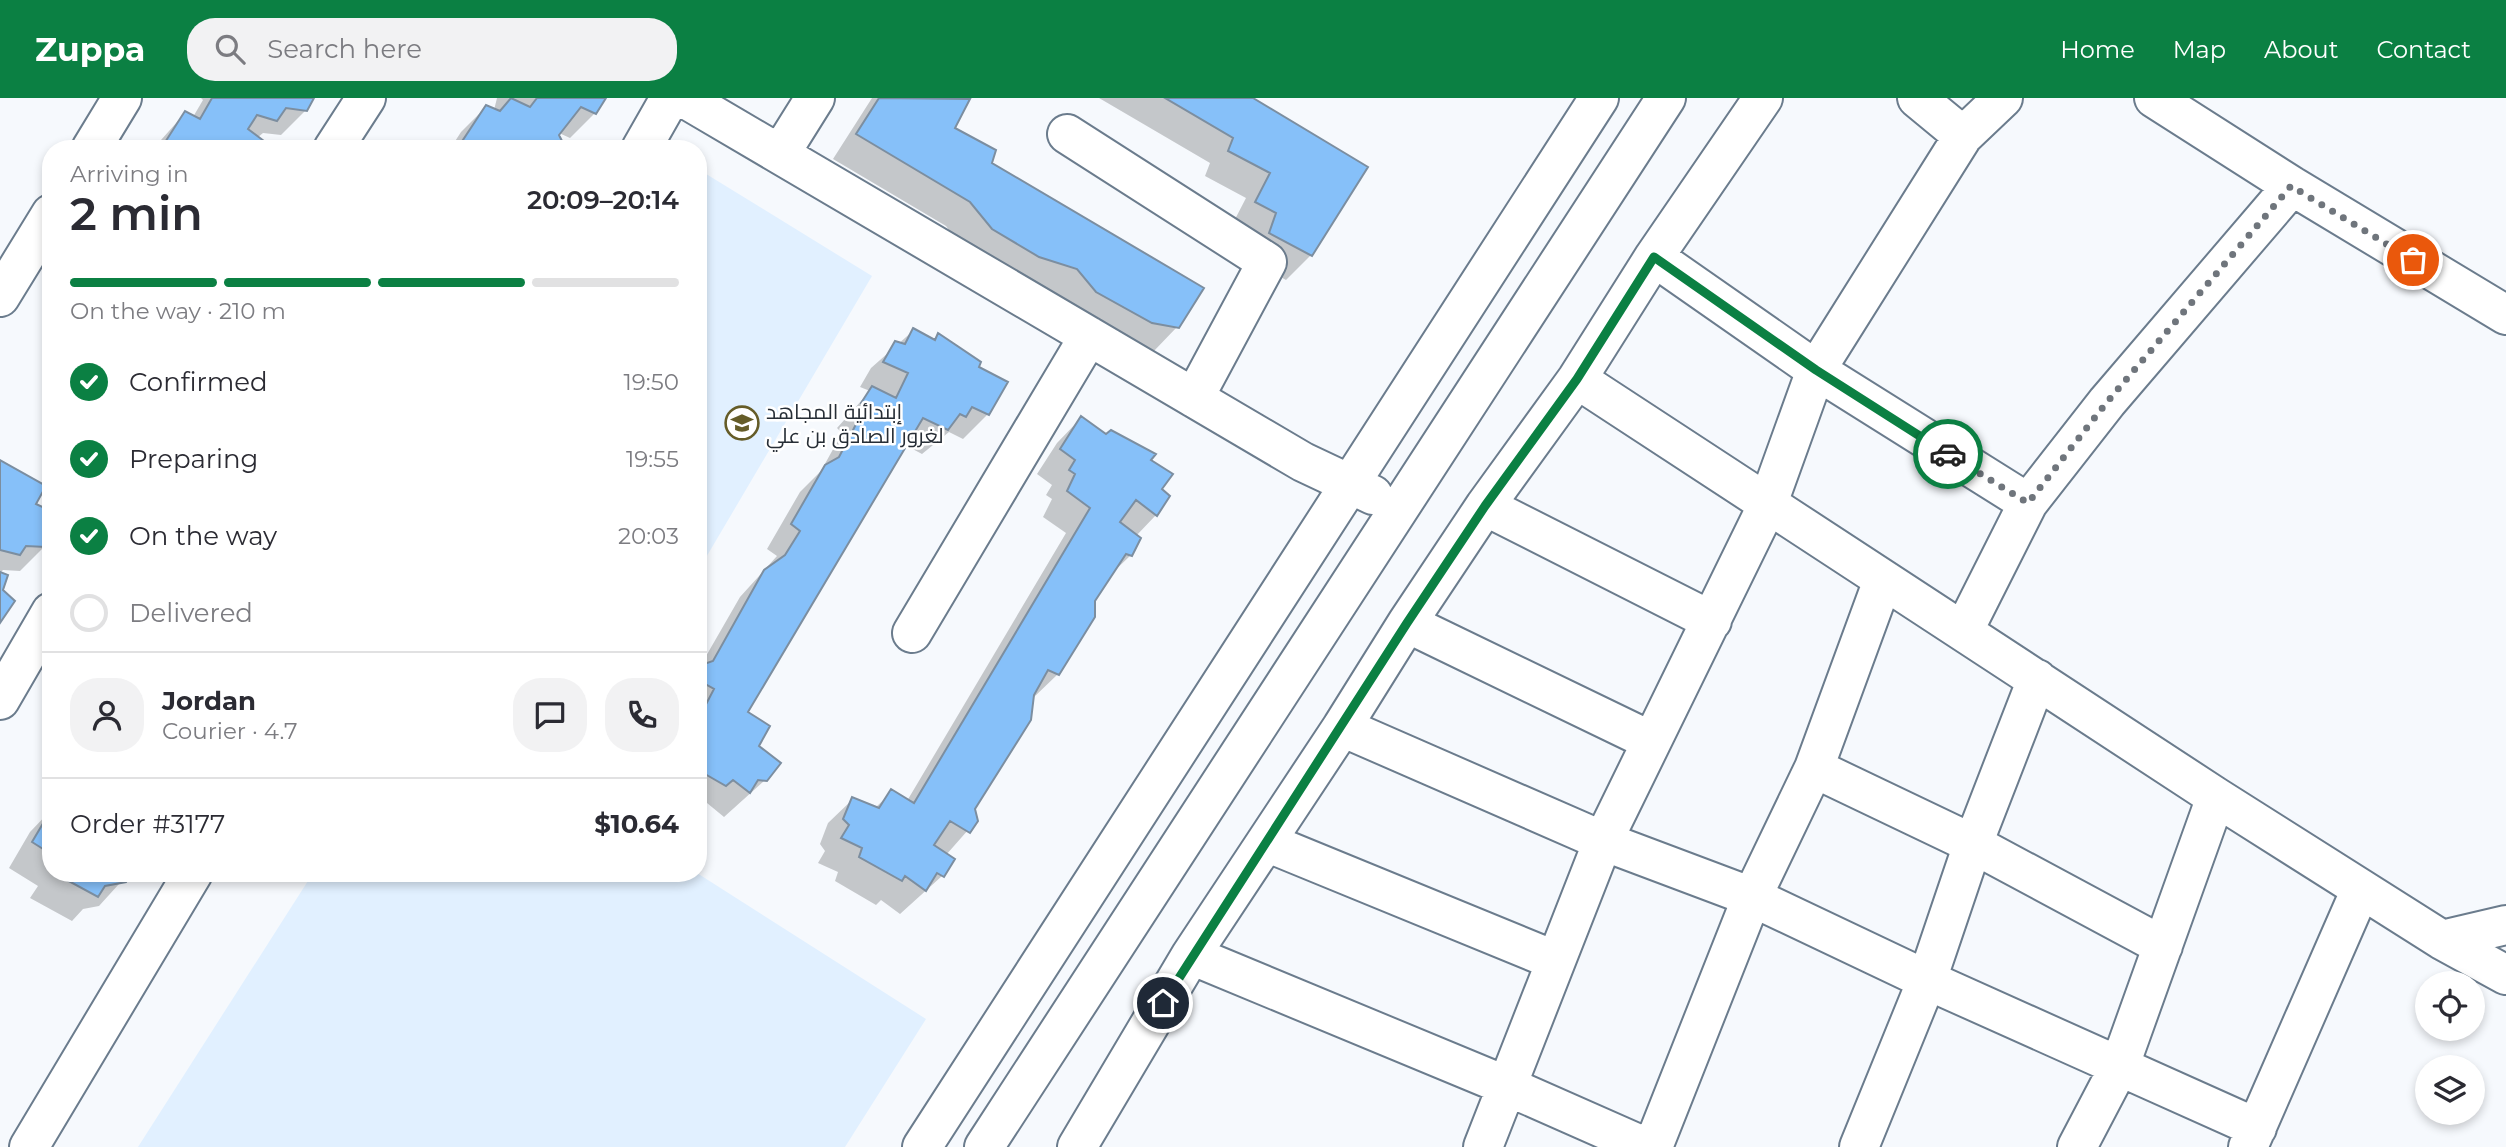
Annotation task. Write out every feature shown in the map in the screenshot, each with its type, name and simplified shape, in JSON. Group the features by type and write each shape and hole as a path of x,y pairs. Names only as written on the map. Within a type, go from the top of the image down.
{"street":[{"path":"96,140 122,98"},
{"path":"339,140 366,98"},
{"path":"646,140 670,98"},
{"path":"684,98 1303,462 1398,507"},
{"path":"780,154 815,98"},
{"path":"922,1147 1599,98"},
{"path":"984,1147 1665,98"},
{"path":"1077,1147 1191,955 1342,727 1407,623 1485,506 1577,379 1654,257 1763,98"},
{"path":"1917,98 1963,136"},
{"path":"1483,1147 1554,960 1603,841 1767,506 1816,370 1963,136 2003,98"},
{"path":"2154,98 2291,186 2506,314"},
{"path":"1067,134 1267,262 1194,398"},
{"path":"1964,630 2028,503 2107,402 2291,186"},
{"path":"0,297 42,229"},
{"path":"1654,257 1816,370 2028,503"},
{"path":"912,633 1089,336"},
{"path":"1577,379 1767,506 1964,630 2216,797 2442,940 2506,975"},
{"path":"1485,506 1712,621"},
{"path":"1653,1147 1752,897 1814,768 1883,580"},
{"path":"1407,623 1651,741"},
{"path":"0,700 42,628"},
{"path":"1859,1147 1927,980 1973,844 2037,679"},
{"path":"1342,727 1603,841 1752,897 1927,980 2120,1065 2252,1138 2361,889"},
{"path":"1814,768 1973,844 2163,946"},
{"path":"2077,1147 2120,1065 2216,797"},
{"path":"1266,842 1554,960"},
{"path":"29,1147 187,882"},
{"path":"2442,940 2506,925"},
{"path":"1191,955 1507,1086 1645,1147"}],"shaded area":[{"name":"إبتدائية المجاهد لغرور الصادق بن علي","path":"707,175 872,276 707,556"},
{"path":"707,879 926,1019 845,1147 138,1147 307,882 707,882"}],"building":[{"path":"212,98 314,98 307,111 286,108 277,121 257,115 248,129 263,140 166,140 185,111 200,119"},
{"path":"511,98 530,107 537,98 606,98 596,114 581,107 559,135 562,140 463,140 486,105 500,111"},
{"path":"879,98 970,99 955,128 996,150 992,163 1204,288 1179,328 1152,323 1096,292 1077,269 1039,257 992,229 970,202 856,134"},
{"path":"1165,98 1253,98 1368,167 1312,256 1269,233 1276,213 1255,202 1270,173 1228,151 1233,138"},
{"path":"913,328 935,340 938,333 981,362 979,367 1008,382 989,415 972,407 966,417 960,414 948,430 923,418 748,712 770,726 759,746 781,763 767,781 758,780 750,793 733,780 726,786 707,775 707,702 714,689 707,685 707,663 713,661 764,570 785,555 800,531 791,524 825,465 839,457 865,407 861,403 872,386 896,398 908,373 883,362 895,341 905,344"},
{"path":"1081,416 1106,434 1111,430 1156,454 1151,460 1173,474 1162,489 1170,496 1157,516 1136,500 1120,522 1141,538 1132,556 1126,554 1095,601 1095,617 1059,675 1048,670 1034,695 1031,720 975,809 978,821 970,833 950,821 934,845 955,859 944,877 937,873 926,891 905,876 902,881 859,857 862,848 841,838 849,825 843,819 852,797 879,808 891,789 914,803 1090,508 1067,491 1075,474 1069,470 1075,460 1060,449"},
{"path":"0,460 42,484 42,493 36,504 42,507 42,547 26,546 20,555 0,550"},
{"path":"0,572 8,575 3,590 15,601 0,623"},
{"path":"42,825 42,848 32,842"},
{"path":"70,882 126,882 105,886 98,897"}],"way so far":[{"path":"1948,454 2028,503 2107,402 2291,186 2413,260"}],"place":[{"name":"إبتدائية المجاهد لغرور الصادق بن علي","path":"742,423"}],"route":[{"path":"1163,1003 1191,955 1342,727 1407,623 1485,506 1577,379 1654,257 1816,370 1948,454"}]}
